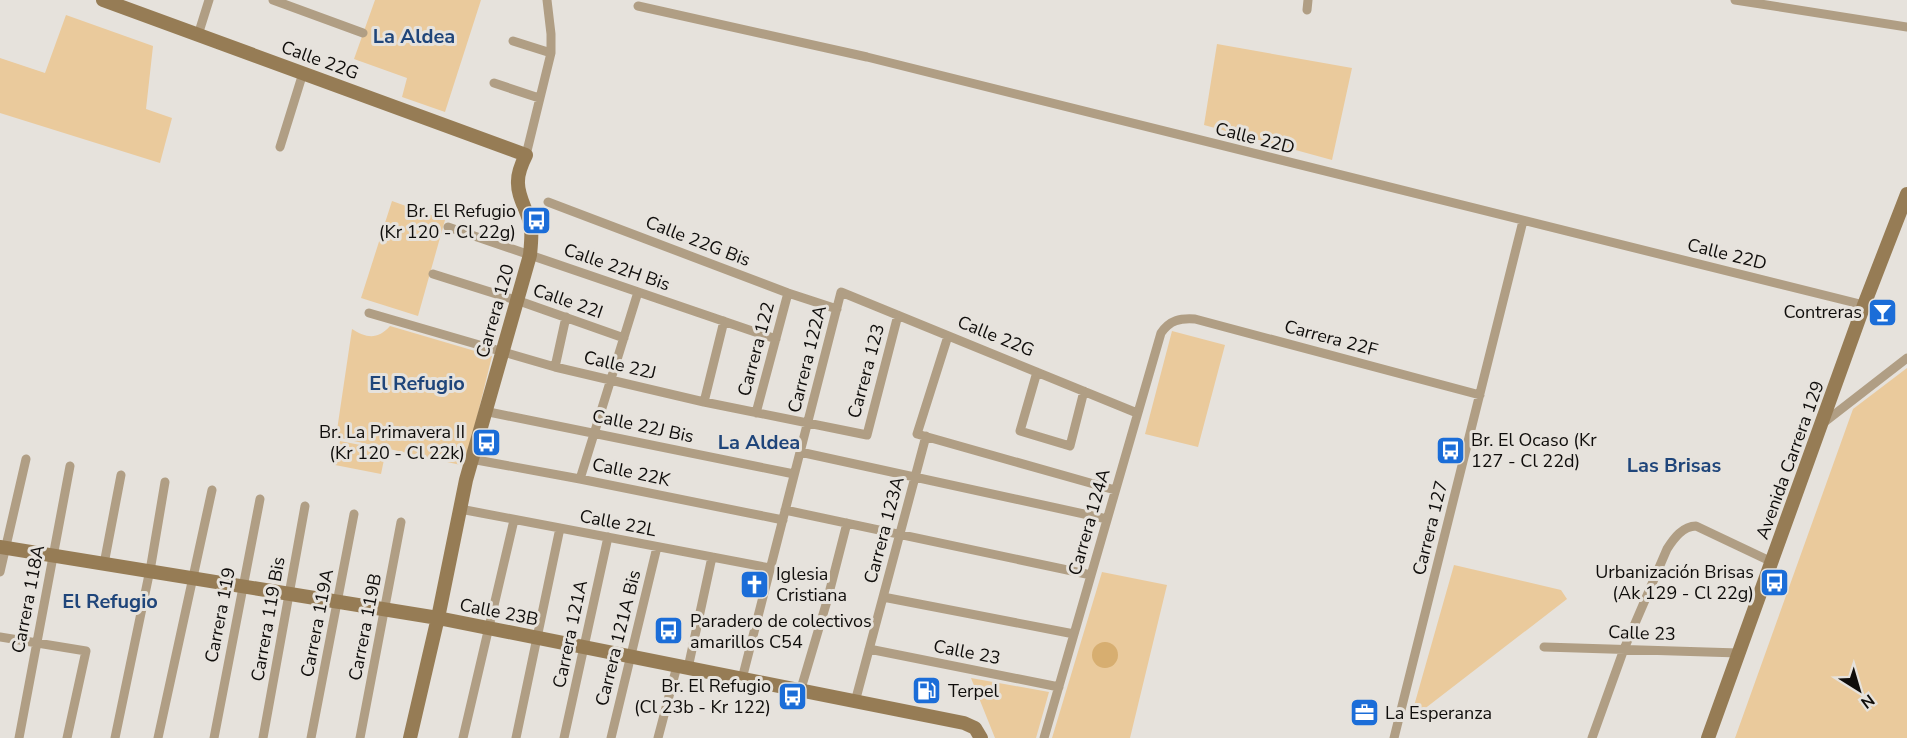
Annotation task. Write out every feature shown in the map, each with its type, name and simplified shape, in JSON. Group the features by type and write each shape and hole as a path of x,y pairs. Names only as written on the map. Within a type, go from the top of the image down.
{"street":[{"name":"Calle 22G","path":"103,0 526,154"},
{"path":"198,35 209,0"},
{"path":"273,0 363,33"},
{"name":"Carrera 120","path":"410,738 471,459 530,255 532,238 530,226 518,183 551,53 546,0"},
{"path":"1735,0 1907,27"},
{"name":"Calle 22D","path":"638,6 879,60 1864,305"},
{"path":"513,41 551,53"},
{"path":"280,147 303,73"},
{"path":"494,83 539,98"},
{"name":"Avenida Carrera 129","path":"1708,738 1864,305 1907,194"},
{"name":"Calle 22G Bis","path":"548,202 788,293 837,309"},
{"name":"Carrera 127","path":"1394,738 1523,221"},
{"name":"Calle 22H Bis","path":"448,227 776,339"},
{"name":"Calle 22I","path":"433,274 517,300 624,338"},
{"path":"580,478 638,292"},
{"name":"Calle 22G","path":"841,292 1137,413"},
{"name":"Carrera 122A","path":"742,679 841,292"},
{"name":"Carrera 122","path":"756,413 788,293"},
{"name":"Calle 22J","path":"369,313 555,367 704,402 867,435"},
{"name":"Carrera 123","path":"867,435 898,315"},
{"path":"555,367 566,317"},
{"name":"Carrera 22F","path":"1173,321 1195,319 1480,395"},
{"path":"704,402 724,321"},
{"name":"Carrera 124A","path":"1044,738 1161,333 1173,321"},
{"name":"Carrera 123A","path":"855,702 915,477 922,435 948,336"},
{"path":"1822,424 1907,358"},
{"path":"1037,372 1020,431 1070,446 1084,392"},
{"name":"Calle 22J Bis","path":"484,411 795,474"},
{"path":"922,435 1115,490"},
{"path":"800,452 1107,519"},
{"path":"0,572 2,547 26,459"},
{"name":"Calle 22K","path":"471,459 580,478 783,520"},
{"name":"Carrera 118A","path":"19,738 70,466"},
{"path":"104,564 121,475"},
{"path":"115,738 165,482"},
{"path":"158,738 212,490"},
{"name":"Carrera 119","path":"214,738 260,499"},
{"name":"Carrera 119 Bis","path":"263,738 305,506"},
{"name":"Calle 22L","path":"460,510 770,568"},
{"path":"785,510 1091,574"},
{"name":"Carrera 119A","path":"311,738 354,514"},
{"path":"463,738 514,520"},
{"name":"Carrera 119B","path":"360,738 401,522"},
{"path":"800,692 847,523"},
{"path":"1592,738 1624,649 1667,549 1682,531 1696,526 1772,562"},
{"path":"516,738 560,528"},
{"name":"Carrera 121A","path":"564,738 608,537"},
{"name":"Calle 23B","path":"2,547 438,618 964,723 975,728 981,738"},
{"name":"Carrera 121A Bis","path":"610,738 657,547"},
{"path":"658,738 682,667 712,557"},
{"path":"883,597 1074,634"},
{"path":"0,637 86,651 67,738"},
{"name":"Calle 23","path":"1544,647 1739,653"},
{"name":"Calle 23","path":"869,649 1059,687"}],"shaded area":[{"path":"375,0 481,0 445,112 402,97 407,78 354,59"},
{"path":"66,15 153,46 146,109 172,118 160,163 0,113 0,58 45,73"},
{"path":"1217,44 1352,68 1332,160 1204,125"},
{"path":"392,201 445,220 418,316 361,298"},
{"path":"390,326 492,356 465,466 336,437 352,329 372,336 381,334"},
{"path":"1172,331 1225,345 1198,447 1145,434"},
{"path":"1907,368 1907,738 1735,738 1853,409"},
{"path":"340,441 386,450 381,474 335,465"},
{"path":"1454,565 1561,590 1567,599 1410,720"},
{"path":"1102,572 1167,585 1130,738 1052,738"},
{"path":"1105,642 1114,646 1118,655 1114,664 1105,668 1096,664 1092,655 1096,646"},
{"path":"971,678 1049,692 1036,738 995,738"}],"place":[{"name":"Br. El Refugio (Kr 120 - Cl 22g)","path":"537,221"},
{"name":"Contreras","path":"1883,312"},
{"name":"Br. La Primavera II (Kr 120 - Cl 22k)","path":"486,442"},
{"name":"Br. El Ocaso (Kr 127 - Cl 22d)","path":"1450,450"},
{"name":"Urbanización Brisas (Ak 129 - Cl 22g)","path":"1775,582"},
{"name":"Iglesia Cristiana","path":"755,584"},
{"name":"Paradero de colectivos amarillos C54","path":"669,631"},
{"name":"Terpel","path":"927,691"},
{"name":"Br. El Refugio (Cl 23b - Kr 122)","path":"792,696"},
{"name":"La Esperanza","path":"1364,713"}],"district":[{"name":"La Aldea","path":"414,36"},
{"name":"El Refugio","path":"417,383"},
{"name":"La Aldea","path":"759,442"},
{"name":"Las Brisas","path":"1674,465"},
{"name":"El Refugio","path":"110,601"}]}
